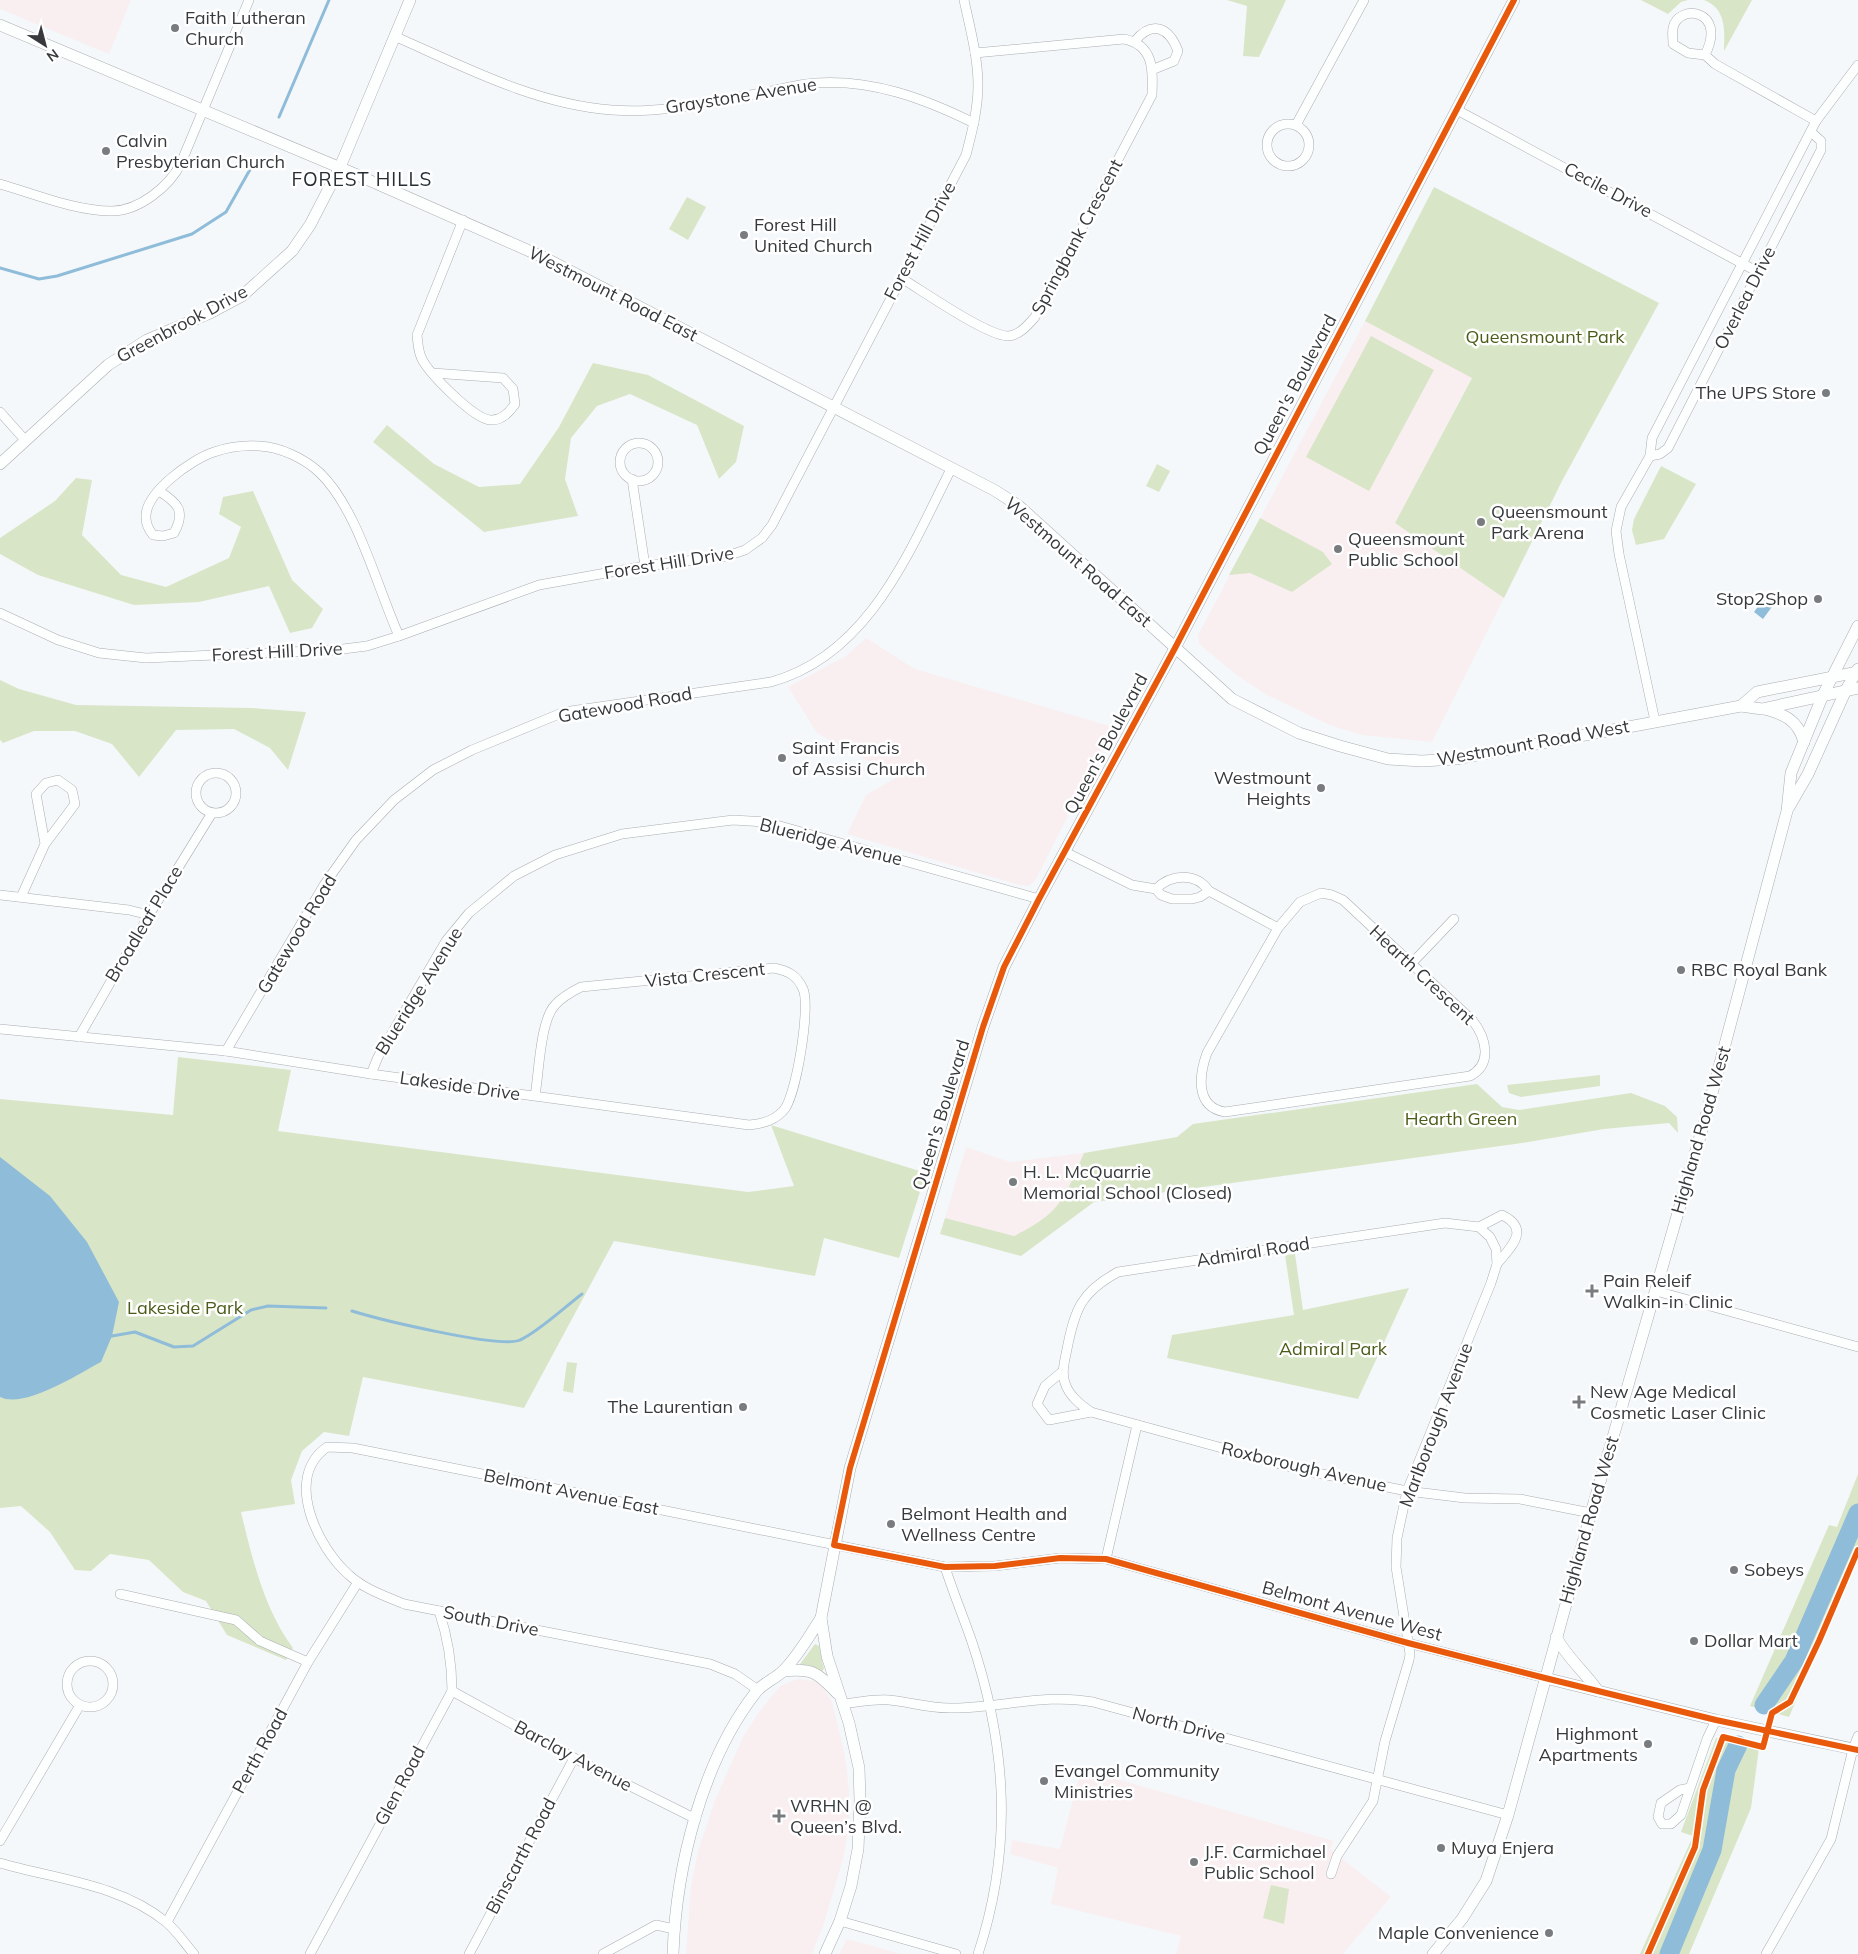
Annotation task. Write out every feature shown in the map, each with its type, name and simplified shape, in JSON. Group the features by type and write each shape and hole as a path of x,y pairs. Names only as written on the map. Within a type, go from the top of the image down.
{"main road":[{"name":"Greenbrook Drive","path":"0,464 108,365 147,340 210,313 234,300 268,274 292,251 310,225 340,167 410,0"},
{"name":"Queen's Boulevard","path":"825,1954 840,1921 856,1864 860,1815 858,1768 842,1700 827,1656 821,1618 834,1545 850,1468 983,1028 1004,967 1175,648 1514,0"},
{"name":"Westmount Road East","path":"0,25 340,167 543,257 833,406 1019,506 1175,648"},
{"name":"Highland Road West","path":"1434,1954 1462,1919 1486,1881 1508,1815 1556,1637 1706,1116 1787,811 1791,772 1823,695 1858,626"},
{"name":"Westmount Road West","path":"1175,648 1232,699 1299,733 1388,759 1422,762 1456,759 1740,706 1762,709 1858,688"},
{"name":"Westmount Road West","path":"1740,706 1757,692 1858,671"},
{"name":"Highland Road West","path":"1787,811 1808,774 1846,690 1858,671"},
{"path":"1762,709 1782,714 1792,720 1798,726 1804,742"},
{"name":"Queen's Boulevard","path":"673,1954 678,1893 696,1819 708,1782 725,1743 742,1712 758,1690 782,1671 802,1648 821,1618"},
{"path":"1556,1637 1565,1654 1586,1675 1598,1691"},
{"path":"782,1671 806,1670 821,1676 842,1700"},
{"name":"Belmont Avenue West","path":"1545,1678 1716,1720 1855,1749"}],"street":[{"path":"0,184 78,206 113,212 138,204 159,192 176,174 249,0"},
{"name":"Forest Hill Drive","path":"0,613 58,640 99,654 146,658 335,650 367,646 399,636 539,585 645,566 727,556 745,550 762,538 772,525 966,155 974,123 978,86 975,53 964,0"},
{"path":"1296,125 1364,0"},
{"path":"1705,55 1712,42 1711,26 1704,17 1694,12 1682,16 1673,26 1673,44 1688,53 1705,55 1715,64 1816,121"},
{"path":"975,53 1124,38 1135,41 1154,69 1174,61 1178,51 1174,40 1164,31 1154,28 1144,31 1135,41"},
{"name":"Graystone Avenue","path":"394,36 525,92 557,102 613,110 675,109 813,83 846,83 878,86 917,97 974,123"},
{"name":"Overlea Drive","path":"1655,721 1619,554 1616,531 1620,507 1650,456 1652,438 1816,121 1858,65"},
{"name":"Springbank Crescent","path":"900,278 988,330 1008,336 1024,330 1035,317 1152,95 1154,69"},
{"name":"Cecile Drive","path":"1457,110 1743,262 1758,272"},
{"path":"1289,123 1296,125 1306,133 1309,140 1307,154 1296,165 1286,166 1278,164 1268,154 1267,139 1278,126 1289,123"},
{"name":"Overlea Drive","path":"1650,456 1660,454 1668,448 1821,150 1821,141 1811,132"},
{"path":"433,373 503,378 513,389 515,404 505,416 491,420 483,418 446,390 423,361 418,347 417,335 462,220"},
{"path":"0,412 25,440"},
{"path":"632,479 645,479 656,468 656,455 647,445 638,443 630,445 620,458 621,469 632,479 645,566"},
{"path":"159,491 172,500 179,509 180,522 174,533 163,536 153,535 148,527 145,517 152,501 159,491 177,472 198,459 213,452 239,446 259,446 282,450 303,461 319,472 343,504 356,530 399,636"},
{"name":"Gatewood Road","path":"226,1052 324,885 356,840 394,800 432,770 472,750 564,712 771,682 789,677 812,666 831,654 854,633 872,612 908,555 951,469"},
{"name":"Broadleaf Place","path":"221,774 233,783 236,796 228,809 219,813 212,813 201,806 198,800 198,787 204,778 210,775 221,774"},
{"path":"21,897 46,844 75,804 72,790 58,780 46,783 36,794 46,844"},
{"name":"Broadleaf Place","path":"79,1037 149,914 212,813"},
{"name":"Blueridge Avenue","path":"371,1074 378,1057 446,941 469,913 514,876 556,856 622,834 733,820 766,822 1039,899"},
{"path":"1066,852 1132,885 1156,889 1161,895 1183,900 1200,897 1209,891"},
{"path":"1156,889 1163,882 1184,876 1195,878 1203,883 1209,891 1278,928"},
{"name":"Hearth Crescent","path":"1321,893 1332,894 1343,900 1411,964 1479,1028 1485,1049 1485,1058 1479,1072 1470,1076 1225,1112 1216,1111 1206,1100 1200,1085 1201,1071 1207,1054 1278,928 1300,902 1321,893"},
{"path":"0,895 149,914"},
{"path":"1411,964 1454,919"},
{"name":"Vista Crescent","path":"535,1096 546,1019 554,1006 565,996 581,987 774,968 790,972 798,980 804,991 806,1010 792,1095 784,1110 770,1121"},
{"name":"Lakeside Drive","path":"0,1029 226,1052 371,1074 749,1125 770,1121"},
{"name":"Marlborough Avenue","path":"1331,1874 1337,1856 1373,1801 1377,1778 1408,1660 1408,1643 1396,1567 1397,1538 1407,1491 1497,1264 1517,1241 1517,1229 1509,1219 1502,1215 1479,1227 1490,1237 1496,1249 1497,1264"},
{"name":"Admiral Road","path":"1063,1371 1072,1324 1078,1308 1089,1292 1102,1281 1118,1272 1445,1223 1479,1227"},
{"path":"1656,1291 1858,1347"},
{"path":"1063,1371 1065,1384 1072,1394 1091,1412"},
{"path":"1063,1371 1045,1386 1037,1404 1049,1420 1091,1412 1137,1425 1106,1559"},
{"name":"Roxborough Avenue","path":"1137,1425 1302,1470 1407,1491 1465,1498 1520,1499 1591,1514"},
{"name":"Belmont Avenue East","path":"313,1460 327,1447 353,1448 834,1545"},
{"name":"South Drive","path":"313,1460 307,1488 309,1506 315,1526 328,1550 348,1575 358,1582 404,1604 710,1664 735,1674 758,1690"},
{"name":"Belmont Avenue West","path":"834,1545 945,1567 996,1566 1060,1558 1106,1559 1408,1643 1545,1678"},
{"path":"945,1567 972,1642 990,1706 999,1757 1003,1821 996,1885 988,1925 978,1954"},
{"name":"Perth Road","path":"166,1922 308,1662 358,1582"},
{"path":"120,1594 236,1620 260,1641 308,1662"},
{"name":"Glen Road","path":"310,1954 452,1691 452,1666 448,1642 439,1611"},
{"path":"85,1661 102,1664 112,1676 113,1684 109,1697 99,1706 91,1708 80,1705 69,1694 66,1683 68,1675 75,1667 85,1661"},
{"name":"Barclay Avenue","path":"452,1691 574,1758 696,1819"},
{"name":"North Drive","path":"842,1700 887,1700 951,1708 990,1706 1045,1698 1086,1701 1377,1778 1508,1815"},
{"path":"0,1841 80,1705"},
{"path":"1690,1788 1707,1739 1716,1720"},
{"path":"1766,1954 1831,1839 1858,1736"},
{"name":"Binscarth Road","path":"469,1954 574,1758"},
{"path":"0,1863 108,1891 126,1898 166,1922 194,1954"},
{"path":"840,1921 956,1954"},
{"path":"603,1954 656,1926 674,1929"}],"shaded area":[{"path":"0,0 131,0 109,54 0,9"},
{"name":"Queensmount Public School","path":"1365,321 1472,377 1395,523 1504,598 1432,742 1362,735 1332,726 1267,695 1238,676 1199,644 1198,635"},
{"path":"866,638 915,669 1113,727 1036,879 1029,886 1019,885 847,834 866,795 897,777 817,733 788,687 846,656"},
{"name":"H. L. McQuarrie Memorial School (Closed)","path":"966,1147 1010,1162 1084,1153 1062,1202 1042,1221 1014,1236 945,1218"},
{"name":"WRHN @ Queen’s Blvd.","path":"797,1679 815,1681 822,1686 832,1702 845,1755 849,1790 849,1825 843,1860 823,1926 812,1954 686,1954 691,1885 698,1851 715,1800 743,1737 759,1712 780,1686"},
{"name":"J.F. Carmichael Public School","path":"1081,1769 1334,1841 1330,1849 1391,1897 1343,1954 1176,1954 1181,1936 1051,1904 1058,1868 1010,1854 1012,1840 1060,1849"},
{"path":"847,1939 901,1954 839,1954"}],"green space":[{"path":"1227,0 1286,0 1259,57 1243,56 1247,6"},
{"path":"1641,0 1688,0 1681,2 1668,14"},
{"path":"1704,0 1752,0 1724,51 1723,21 1717,9"},
{"name":"Queensmount Park","path":"1434,187 1659,303 1562,481 1504,598 1395,523 1472,378 1365,321"},
{"path":"687,197 706,207 688,240 669,229"},
{"path":"1371,336 1434,370 1369,491 1306,457"},
{"path":"593,363 648,375 744,426 736,462 719,479 697,425 630,394 597,406 571,438 565,479 578,516 484,532 373,442 387,425 434,464 479,487 520,484 559,427"},
{"path":"1157,464 1170,471 1159,492 1146,486"},
{"path":"1661,466 1696,484 1664,539 1636,545 1632,530 1634,519"},
{"path":"76,478 92,480 82,535 121,575 166,587 229,558 241,527 219,514 223,497 253,491 292,580 323,609 312,628 290,633 269,586 199,602 134,605 38,575 0,554 0,538 55,501"},
{"path":"1260,518 1323,552 1332,564 1292,592 1250,573 1229,575"},
{"path":"0,680 19,689 76,705 251,708 306,712 288,770 270,748 234,729 176,730 139,777 112,744 75,731 34,731 3,743 0,740"},
{"name":"Lakeside Park","path":"178,1057 291,1070 278,1131 748,1192 794,1186 771,1125 926,1173 899,1258 824,1238 815,1276 614,1241 524,1408 363,1377 349,1436 324,1432 302,1451 291,1480 295,1504 241,1512 260,1583 274,1617 293,1648 286,1660 227,1635 206,1601 183,1592 149,1560 110,1554 91,1571 75,1570 50,1532 21,1506 0,1508 0,1099 173,1115"},
{"path":"1600,1075 1600,1086 1521,1097 1509,1093 1507,1085"},
{"name":"Hearth Green","path":"1477,1084 1502,1107 1519,1110 1631,1093 1665,1106 1677,1117 1678,1133 1669,1123 1604,1129 1522,1143 1094,1202 1021,1256 940,1234 945,1218 1014,1236 1030,1227 1052,1212 1059,1203 1084,1153 1177,1137 1193,1124"},
{"name":"Admiral Park","path":"1295,1254 1303,1310 1409,1288 1358,1399 1167,1358 1172,1335 1294,1315 1285,1255"},
{"path":"567,1362 577,1363 573,1393 563,1391"},
{"path":"1858,1474 1858,1558 1789,1717 1750,1706 1829,1525 1837,1527"},
{"path":"815,1644 819,1646 824,1669 822,1671 800,1664"},
{"path":"1716,1738 1759,1748 1751,1808 1689,1954 1640,1954 1693,1836 1681,1832"},
{"path":"1271,1885 1289,1889 1284,1924 1263,1918"}],"water":[{"path":"1765,597 1774,604 1763,619 1754,612"},
{"path":"0,1157 50,1196 87,1242 119,1302 112,1336 101,1362 51,1389 23,1398 11,1399 0,1397"}],"waterway":[{"path":"279,117 329,0"},
{"path":"0,268 39,279 57,276 192,234 226,212 256,159"},
{"path":"352,1311 438,1332 508,1342 520,1340 535,1332 582,1294"},
{"path":"112,1336 135,1332 174,1347 193,1346 251,1310 268,1306 326,1308"},
{"path":"1764,1705 1794,1661 1858,1513"},
{"path":"1669,1954 1712,1850 1726,1770 1738,1745"}],"cycle path":[{"path":"1514,0 1175,648 1004,967 983,1027 850,1468 834,1545 945,1567 995,1566 1060,1558 1106,1559 1408,1643 1545,1678 1716,1720 1858,1750"},
{"path":"1648,1954 1695,1847 1703,1790 1723,1737 1763,1747 1772,1713 1790,1702 1819,1641 1858,1550"}],"place":[{"name":"Faith Lutheran Church","path":"175,28"},
{"name":"Calvin Presbyterian Church","path":"106,151"},
{"name":"Forest Hill United Church","path":"744,235"},
{"name":"The UPS Store","path":"1826,393"},
{"name":"Queensmount Park Arena","path":"1481,522"},
{"name":"Queensmount Public School","path":"1338,549"},
{"name":"Stop2Shop","path":"1818,599"},
{"name":"Saint Francis of Assisi Church","path":"782,758"},
{"name":"Westmount Heights","path":"1321,788"},
{"name":"RBC Royal Bank","path":"1681,970"},
{"name":"H. L. McQuarrie Memorial School (Closed)","path":"1013,1182"},
{"name":"Pain Releif Walkin-in Clinic","path":"1592,1291"},
{"name":"New Age Medical Cosmetic Laser Clinic","path":"1579,1402"},
{"name":"The Laurentian","path":"743,1407"},
{"name":"Belmont Health and Wellness Centre","path":"891,1524"},
{"name":"Sobeys","path":"1734,1570"},
{"name":"Dollar Mart","path":"1694,1641"},
{"name":"Highmont Apartments","path":"1648,1744"},
{"name":"Evangel Community Ministries","path":"1044,1781"},
{"name":"WRHN @ Queen’s Blvd.","path":"779,1816"},
{"name":"Muya Enjera","path":"1441,1848"},
{"name":"J.F. Carmichael Public School","path":"1194,1862"},
{"name":"Maple Convenience","path":"1549,1933"}],"district":[{"name":"FOREST HILLS","path":"362,179"}]}
